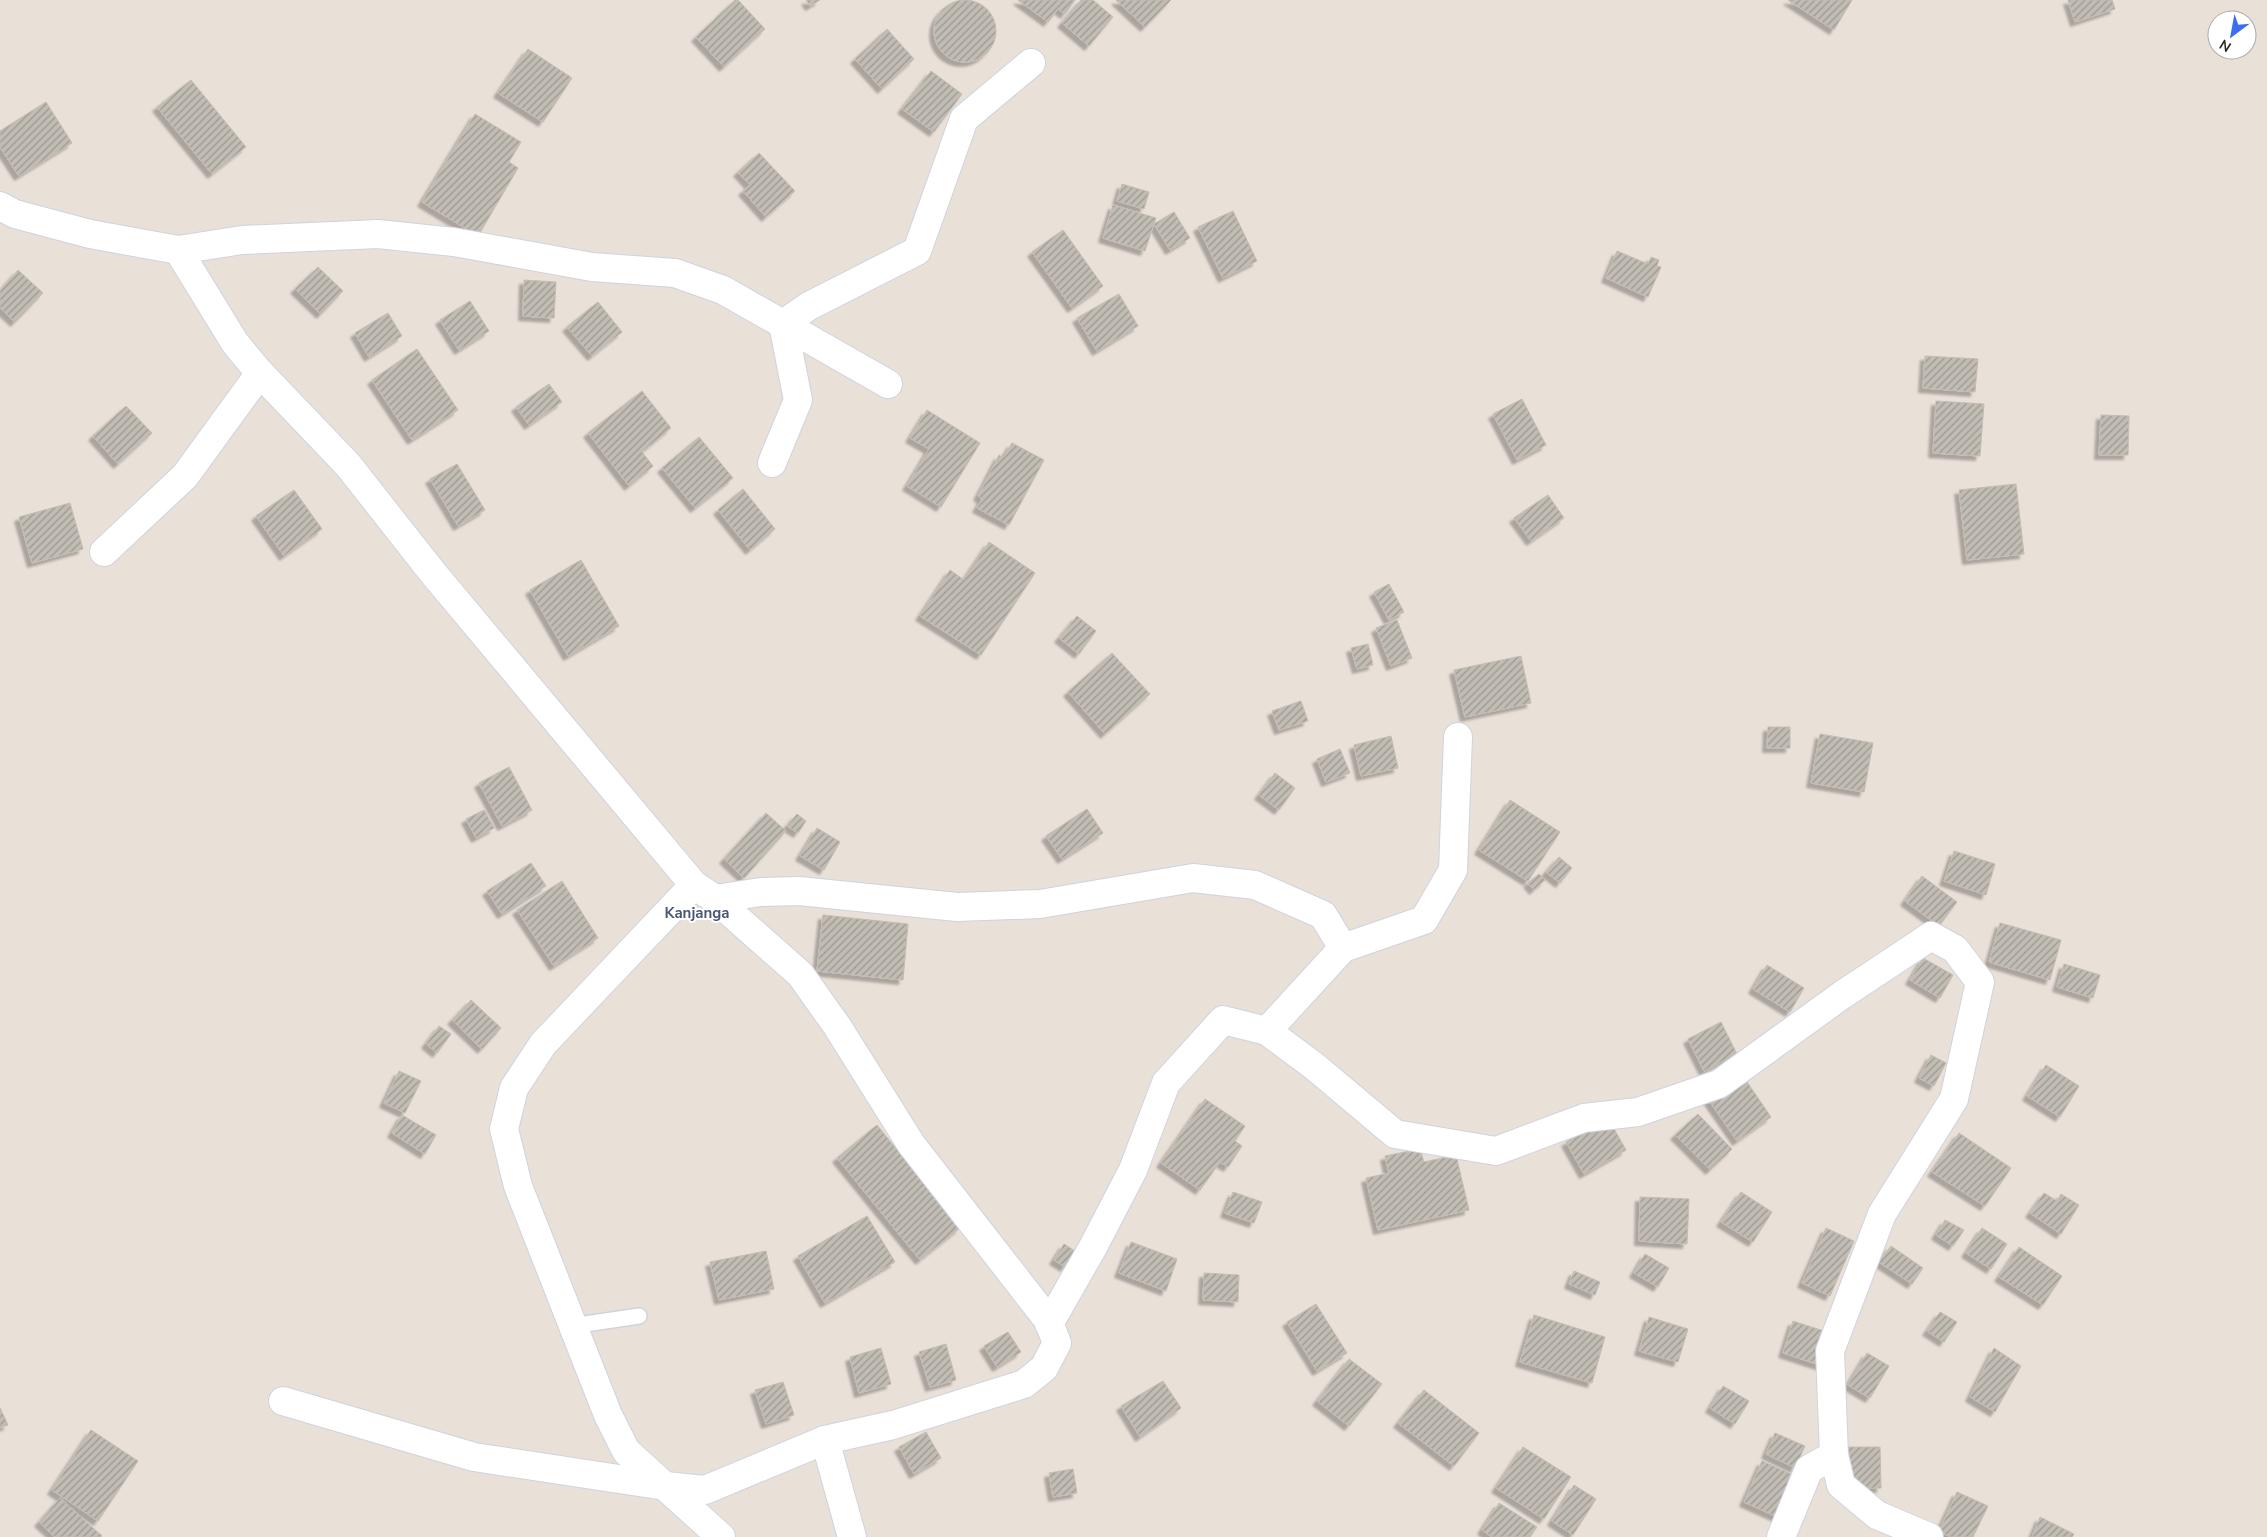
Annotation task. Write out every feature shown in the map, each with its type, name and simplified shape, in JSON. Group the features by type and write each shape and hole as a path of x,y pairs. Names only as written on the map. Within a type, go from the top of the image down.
{"street":[{"path":"783,324 809,306 917,251 964,119 1031,63"},
{"path":"0,206 15,214 90,234 178,250 242,240 378,234 454,242 592,268 675,273 723,290 888,384"},
{"path":"178,250 235,343 348,465 433,573 705,892 800,974 837,1026 911,1144 1049,1324 1057,1343 1044,1368 1024,1384 893,1425 824,1440 705,1490 665,1486 474,1457 283,1401"},
{"path":"772,463 798,400 783,324"},
{"path":"104,552 185,476 260,372"},
{"path":"1267,1031 1343,948 1424,920 1453,870 1458,737"},
{"path":"721,1537 626,1451 608,1415 518,1186 504,1129 514,1088 543,1044 705,892 799,891 957,907 1040,904 1193,878 1255,885 1323,915 1343,948"},
{"path":"1049,1324 1093,1247 1133,1170 1166,1083 1223,1020 1267,1031 1314,1066 1395,1134 1496,1150 1584,1118 1638,1112 1719,1084 1842,995 1931,936 1955,949 1980,982 1954,1098 1882,1214 1830,1350 1834,1455 1841,1485 1877,1516 1929,1537"},
{"path":"824,1440 852,1537"},
{"path":"1781,1537 1808,1469 1834,1455"}],"lane":[{"path":"572,1326 639,1316"}],"building":[{"path":"735,0 738,0 765,29 724,67 696,37"},
{"path":"806,0 820,0 810,6"},
{"path":"965,0 977,2 987,9 994,19 996,31 994,43 987,53 977,60 965,62 953,60 943,53 936,43 934,31 936,19 943,9 953,2"},
{"path":"1018,0 1075,0 1065,14 1058,9 1048,22"},
{"path":"1081,0 1093,0 1113,17 1089,46 1062,23"},
{"path":"1116,0 1171,0 1145,27"},
{"path":"1788,0 1852,0 1834,30"},
{"path":"2068,0 2112,0 2115,9 2075,22"},
{"path":"887,29 914,59 882,89 855,59"},
{"path":"528,49 572,78 543,122 498,93"},
{"path":"931,71 962,94 934,132 902,109"},
{"path":"191,80 246,147 212,174 157,107"},
{"path":"46,102 72,143 19,176 0,147 0,131"},
{"path":"475,114 521,142 509,162 518,168 478,236 422,202"},
{"path":"759,153 795,191 766,217 743,191 750,185 738,172"},
{"path":"1122,184 1149,192 1144,209 1117,201"},
{"path":"1113,205 1156,218 1145,251 1103,238"},
{"path":"1233,211 1257,261 1223,278 1198,227"},
{"path":"1174,212 1190,238 1170,250 1154,224"},
{"path":"1063,230 1103,286 1072,308 1032,252"},
{"path":"1617,251 1648,264 1651,257 1659,260 1657,266 1661,267 1648,297 1606,278"},
{"path":"318,267 343,291 321,314 295,289"},
{"path":"18,270 43,293 15,322 0,308 0,291"},
{"path":"524,280 556,282 554,318 523,316"},
{"path":"1119,294 1138,326 1097,351 1077,318"},
{"path":"470,301 489,331 459,350 440,320"},
{"path":"598,302 622,332 592,356 567,327"},
{"path":"388,313 402,336 369,357 355,333"},
{"path":"417,349 458,410 412,440 372,380"},
{"path":"1925,356 1978,359 1975,392 1923,388"},
{"path":"549,384 562,402 529,425 516,407"},
{"path":"642,391 671,428 642,452 653,466 629,486 588,433"},
{"path":"1522,399 1546,445 1517,460 1493,414"},
{"path":"1936,401 1984,404 1980,456 1933,453"},
{"path":"126,406 152,433 118,464 93,436"},
{"path":"927,410 980,443 941,507 907,486 929,449 910,438"},
{"path":"2101,415 2129,416 2128,455 2099,455"},
{"path":"699,437 733,478 695,508 662,468"},
{"path":"1012,443 1044,460 1009,525 977,508 982,499 978,496 999,455 1003,458"},
{"path":"457,464 485,510 458,526 430,479"},
{"path":"2016,484 2024,554 1967,560 1959,490"},
{"path":"743,489 775,529 750,550 718,510"},
{"path":"294,490 322,529 284,556 256,516"},
{"path":"1548,495 1564,518 1531,541 1514,518"},
{"path":"70,503 83,549 32,563 19,517"},
{"path":"989,542 1035,573 981,655 920,616 950,570 964,580"},
{"path":"581,560 619,626 568,656 530,590"},
{"path":"1389,584 1404,612 1389,620 1374,592"},
{"path":"1077,616 1096,631 1079,654 1059,638"},
{"path":"1397,620 1412,658 1391,666 1376,628"},
{"path":"1368,644 1373,665 1357,669 1351,648"},
{"path":"1112,653 1150,694 1105,734 1068,692"},
{"path":"1521,656 1531,703 1465,717 1454,670"},
{"path":"1301,701 1308,721 1279,730 1272,711"},
{"path":"1768,727 1790,727 1790,748 1767,748"},
{"path":"1820,734 1873,743 1864,792 1811,783"},
{"path":"1391,736 1398,768 1361,776 1354,745"},
{"path":"1340,749 1350,773 1326,782 1317,759"},
{"path":"509,767 532,810 502,826 479,783"},
{"path":"1275,773 1295,788 1279,810 1259,795"},
{"path":"1510,800 1560,832 1528,881 1479,850"},
{"path":"1087,809 1103,833 1062,859 1046,836"},
{"path":"484,810 494,828 476,838 466,819"},
{"path":"766,813 786,831 744,878 724,859"},
{"path":"797,814 806,821 798,833 787,826"},
{"path":"817,828 840,842 824,870 800,856"},
{"path":"1954,851 1995,864 1986,895 1944,881"},
{"path":"1559,857 1572,868 1560,883 1546,872"},
{"path":"531,863 546,886 502,914 487,891"},
{"path":"1539,874 1545,880 1534,890 1528,883"},
{"path":"1922,876 1957,902 1939,926 1905,901"},
{"path":"562,881 598,938 554,966 517,910"},
{"path":"823,915 908,924 903,980 817,971"},
{"path":"2000,923 2061,940 2050,980 1989,962"},
{"path":"1923,958 1953,975 1940,998 1910,980"},
{"path":"2064,964 2100,975 2093,998 2057,987"},
{"path":"1767,965 1804,988 1790,1012 1753,989"},
{"path":"471,1000 501,1028 482,1049 452,1020"},
{"path":"1721,1022 1737,1054 1704,1071 1688,1039"},
{"path":"439,1026 451,1034 437,1053 426,1044"},
{"path":"1931,1055 1946,1063 1934,1086 1919,1078"},
{"path":"2046,1065 2079,1086 2060,1117 2027,1096"},
{"path":"399,1071 421,1081 405,1113 384,1103"},
{"path":"1743,1076 1771,1117 1737,1141 1708,1099"},
{"path":"1205,1099 1245,1126 1235,1141 1242,1146 1228,1167 1220,1162 1200,1190 1161,1163"},
{"path":"1698,1114 1732,1149 1710,1170 1675,1135"},
{"path":"402,1115 436,1135 425,1154 392,1133"},
{"path":"1608,1118 1626,1150 1584,1174 1566,1142"},
{"path":"877,1125 960,1228 920,1260 837,1158"},
{"path":"1959,1133 2011,1168 1985,1206 1932,1172"},
{"path":"1420,1149 1424,1162 1456,1155 1469,1210 1378,1230 1366,1178 1389,1173 1385,1156"},
{"path":"1233,1192 1262,1202 1254,1223 1225,1213"},
{"path":"1741,1192 1772,1212 1753,1242 1721,1222"},
{"path":"2044,1193 2057,1201 2061,1194 2079,1205 2061,1234 2030,1213"},
{"path":"1640,1197 1689,1199 1687,1244 1639,1241"},
{"path":"867,1216 895,1262 825,1303 798,1256"},
{"path":"1945,1220 1964,1230 1953,1246 1936,1235"},
{"path":"1826,1228 1854,1241 1830,1296 1802,1283"},
{"path":"1982,1228 2007,1244 1991,1269 1966,1253"},
{"path":"1131,1242 1177,1259 1166,1291 1119,1273"},
{"path":"1064,1244 1075,1251 1065,1267 1054,1260"},
{"path":"1891,1246 1923,1268 1912,1284 1879,1262"},
{"path":"2019,1247 2062,1276 2043,1305 1999,1277"},
{"path":"766,1251 774,1289 719,1300 710,1262"},
{"path":"1645,1254 1669,1268 1658,1287 1634,1273"},
{"path":"1574,1271 1600,1282 1595,1295 1569,1284"},
{"path":"1204,1273 1239,1275 1238,1302 1203,1300"},
{"path":"1316,1304 1347,1353 1317,1371 1287,1322"},
{"path":"1940,1312 1957,1322 1944,1342 1927,1331"},
{"path":"1534,1315 1605,1337 1592,1383 1520,1362"},
{"path":"1649,1317 1688,1329 1678,1362 1639,1351"},
{"path":"1793,1321 1833,1334 1823,1366 1783,1353"},
{"path":"1008,1332 1021,1352 997,1367 984,1346"},
{"path":"946,1344 956,1380 930,1387 919,1352"},
{"path":"881,1348 891,1384 859,1393 850,1357"},
{"path":"1994,1348 2021,1366 1995,1412 1970,1397"},
{"path":"1867,1353 1889,1366 1870,1398 1848,1385"},
{"path":"1349,1359 1382,1384 1349,1426 1317,1401"},
{"path":"1163,1381 1181,1408 1140,1437 1121,1406"},
{"path":"783,1382 794,1415 766,1424 755,1390"},
{"path":"1723,1386 1749,1401 1735,1424 1710,1408"},
{"path":"1424,1390 1479,1433 1454,1466 1398,1423"},
{"path":"0,1408 8,1425 0,1428"},
{"path":"91,1430 138,1461 98,1521 52,1490"},
{"path":"926,1432 941,1458 914,1474 899,1447"},
{"path":"1775,1433 1805,1446 1795,1468 1766,1454"},
{"path":"1523,1447 1571,1477 1544,1519 1496,1488"},
{"path":"1848,1447 1880,1447 1881,1488 1849,1489"},
{"path":"1762,1461 1800,1478 1782,1519 1744,1502"},
{"path":"1073,1469 1077,1493 1053,1497 1049,1473"},
{"path":"1574,1485 1596,1499 1573,1535 1552,1521"},
{"path":"1957,1492 1988,1506 1973,1537 1951,1537 1939,1531"},
{"path":"60,1498 102,1536 55,1537 39,1522"},
{"path":"1499,1503 1537,1527 1530,1537 1492,1537 1482,1530"},
{"path":"2040,1517 2074,1534 2072,1537 2032,1537"}],"district":[{"name":"Kanjanga","path":"697,913"}]}
